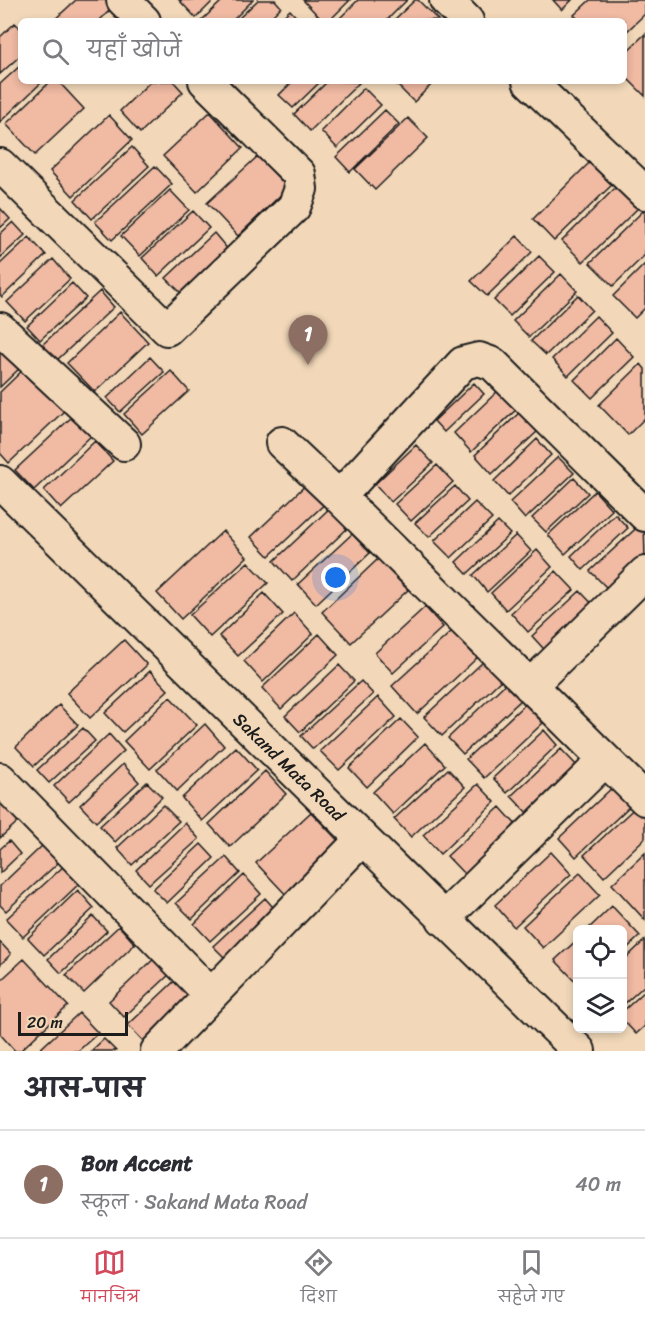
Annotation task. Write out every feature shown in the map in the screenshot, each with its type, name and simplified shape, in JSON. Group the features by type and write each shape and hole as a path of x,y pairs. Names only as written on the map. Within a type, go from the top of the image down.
{"street":[{"path":"123,0 141,18"},
{"path":"446,0 465,18"},
{"path":"0,165 167,329 294,207 301,189 298,174 208,84"},
{"path":"533,84 643,188"},
{"path":"0,329 123,444"},
{"path":"339,497 463,363 479,358 493,364 645,515"},
{"path":"282,443 645,799"},
{"name":"Sakand Mata Road","path":"0,482 579,1051"},
{"path":"530,686 645,573"},
{"path":"443,919 605,760"},
{"path":"0,779 211,995"},
{"path":"157,1051 362,839"}],"building":[{"path":"76,0 107,0 113,7 102,18 56,18"},
{"path":"179,0 214,0 196,18"},
{"path":"223,0 253,0 235,18 204,18"},
{"path":"258,0 275,0 281,7 270,18 239,18"},
{"path":"303,0 350,0 332,18 320,18"},
{"path":"358,0 407,0 389,18 340,18"},
{"path":"415,0 418,0 436,18 396,18"},
{"path":"553,0 572,0 562,10"},
{"path":"590,0 645,0 645,14 627,31 627,18 577,18 574,15"},
{"path":"290,10 297,18 281,18"},
{"path":"15,23 18,26 18,58 0,74 0,37"},
{"path":"645,34 645,96 627,78 627,51"},
{"path":"18,68 18,84 40,84 0,122 0,84"},
{"path":"48,84 61,84 84,109 35,155 6,124"},
{"path":"148,84 176,84 183,92 140,133 120,111"},
{"path":"290,84 318,84 293,108 279,95"},
{"path":"325,84 358,84 310,131 294,114"},
{"path":"396,84 432,84 414,102"},
{"path":"364,88 381,105 337,148 321,131"},
{"path":"385,110 399,124 350,172 336,157"},
{"path":"210,112 243,148 197,192 163,156"},
{"path":"109,115 132,140 73,196 50,171"},
{"path":"408,118 428,138 375,190 355,169"},
{"path":"132,147 149,166 92,219 75,200"},
{"path":"258,156 288,188 238,236 207,203"},
{"path":"594,158 616,181 554,241 533,219"},
{"path":"155,166 172,184 112,240 95,222"},
{"path":"617,186 638,208 583,262 562,241"},
{"path":"170,190 189,210 140,256 121,236"},
{"path":"0,208 10,219 0,228"},
{"path":"193,211 209,228 158,276 142,258"},
{"path":"643,211 645,213 645,255 613,286 590,263"},
{"path":"13,222 25,235 0,258 0,234"},
{"path":"214,233 230,252 184,296 166,278"},
{"path":"517,236 532,252 487,296 471,281"},
{"path":"29,237 46,255 2,297 0,295 0,264"},
{"path":"539,256 555,272 510,316 494,300"},
{"path":"53,259 70,279 25,321 7,302"},
{"path":"645,264 645,308 635,318 613,296"},
{"path":"561,274 577,291 529,337 513,321"},
{"path":"72,283 86,298 40,340 27,326"},
{"path":"100,291 114,307 57,360 42,345"},
{"path":"578,295 592,310 546,355 531,341"},
{"path":"120,312 148,342 95,392 67,363"},
{"path":"596,316 612,333 568,376 552,359"},
{"path":"616,338 634,357 592,398 574,380"},
{"path":"5,349 22,366 0,387 0,354"},
{"path":"150,357 164,372 120,412 107,398"},
{"path":"641,364 645,369 645,418 628,435 599,405"},
{"path":"25,368 64,411 9,463 0,453 0,392"},
{"path":"171,371 189,391 142,434 124,414"},
{"path":"474,383 484,394 444,432 434,421"},
{"path":"501,388 519,407 471,452 454,433"},
{"path":"520,412 538,431 492,474 475,455"},
{"path":"74,415 92,435 34,490 15,470"},
{"path":"537,439 551,455 508,496 494,481"},
{"path":"95,441 113,461 61,509 44,490"},
{"path":"416,445 433,463 391,502 375,484"},
{"path":"558,457 574,473 525,519 510,502"},
{"path":"437,465 453,482 411,521 395,504"},
{"path":"574,478 588,493 546,532 532,518"},
{"path":"312,479 330,499 269,556 251,537"},
{"path":"455,486 468,501 429,537 415,523"},
{"path":"595,491 612,510 565,554 548,535"},
{"path":"475,502 492,519 451,558 434,541"},
{"path":"333,505 352,524 292,581 274,561"},
{"path":"615,514 628,528 583,570 571,556"},
{"path":"644,521 645,559 610,591 590,571"},
{"path":"498,522 510,534 467,574 456,562"},
{"path":"223,531 247,557 181,619 157,593"},
{"path":"352,534 370,553 316,604 298,584"},
{"path":"516,535 531,551 487,592 473,575"},
{"path":"537,550 552,567 506,610 491,593"},
{"path":"378,559 408,590 351,643 322,612"},
{"path":"248,562 268,583 210,637 190,615"},
{"path":"556,571 574,590 528,632 511,613"},
{"path":"580,591 600,612 552,658 532,636"},
{"path":"264,593 283,614 238,656 219,636"},
{"path":"425,607 443,627 393,673 375,653"},
{"path":"294,613 313,634 263,682 244,661"},
{"path":"452,631 477,658 417,714 392,686"},
{"path":"319,634 338,655 281,709 262,688"},
{"path":"124,640 147,665 90,718 67,693"},
{"path":"484,661 501,680 442,736 424,717"},
{"path":"339,665 354,681 300,732 285,716"},
{"path":"150,671 168,690 123,732 105,713"},
{"path":"361,681 373,694 313,749 301,736"},
{"path":"506,683 521,700 463,754 448,738"},
{"path":"170,697 197,725 150,769 124,741"},
{"path":"378,697 396,717 339,770 320,751"},
{"path":"525,704 543,723 484,778 466,759"},
{"path":"59,705 78,725 34,766 16,747"},
{"path":"401,719 418,737 367,787 349,768"},
{"path":"205,724 224,746 177,791 157,769"},
{"path":"83,728 95,741 49,783 37,770"},
{"path":"544,730 557,745 507,793 493,778"},
{"path":"109,734 124,751 69,802 54,786"},
{"path":"425,743 445,765 393,814 373,792"},
{"path":"236,747 257,770 202,821 182,798"},
{"path":"561,749 579,768 529,815 511,796"},
{"path":"123,764 139,782 96,822 80,805"},
{"path":"448,769 465,787 411,837 394,819"},
{"path":"265,771 286,794 230,847 209,824"},
{"path":"147,782 162,797 115,842 100,826"},
{"path":"478,784 495,802 440,854 423,835"},
{"path":"615,785 633,803 576,857 559,838"},
{"path":"6,800 22,818 0,838 0,806"},
{"path":"642,801 645,804 645,838 604,877 584,855"},
{"path":"163,805 179,821 132,865 117,848"},
{"path":"500,807 518,827 466,876 447,856"},
{"path":"311,812 344,847 290,899 256,863"},
{"path":"185,823 199,839 149,884 136,870"},
{"path":"9,841 20,854 0,873 0,849"},
{"path":"201,844 214,858 167,903 153,889"},
{"path":"43,845 59,862 6,911 0,905 0,886"},
{"path":"551,852 571,874 514,927 495,905"},
{"path":"645,853 645,920 612,884"},
{"path":"226,857 240,873 192,919 176,903"},
{"path":"65,865 81,882 23,937 6,919"},
{"path":"580,873 600,895 543,948 523,926"},
{"path":"244,875 261,894 210,941 194,924"},
{"path":"78,890 94,908 44,955 28,938"},
{"path":"265,898 280,915 230,963 213,946"},
{"path":"612,906 640,936 627,948 627,925 592,925"},
{"path":"93,916 107,931 61,973 48,959"},
{"path":"119,926 135,944 84,993 66,975"},
{"path":"645,940 645,985 627,1001 627,979 627,957"},
{"path":"0,942 11,954 0,965"},
{"path":"573,944 573,979 555,960"},
{"path":"156,957 171,973 124,1017 109,1001"},
{"path":"24,959 68,1006 20,1051 15,1051 0,1034 0,981"},
{"path":"183,973 202,993 147,1045 128,1025"},
{"path":"645,991 645,1026 636,1034 627,1024 627,1007"},
{"path":"79,1013 98,1033 78,1051 38,1051"},
{"path":"104,1039 116,1051 91,1051"}],"place":[{"name":"Bon Accent","path":"308,365"}]}
